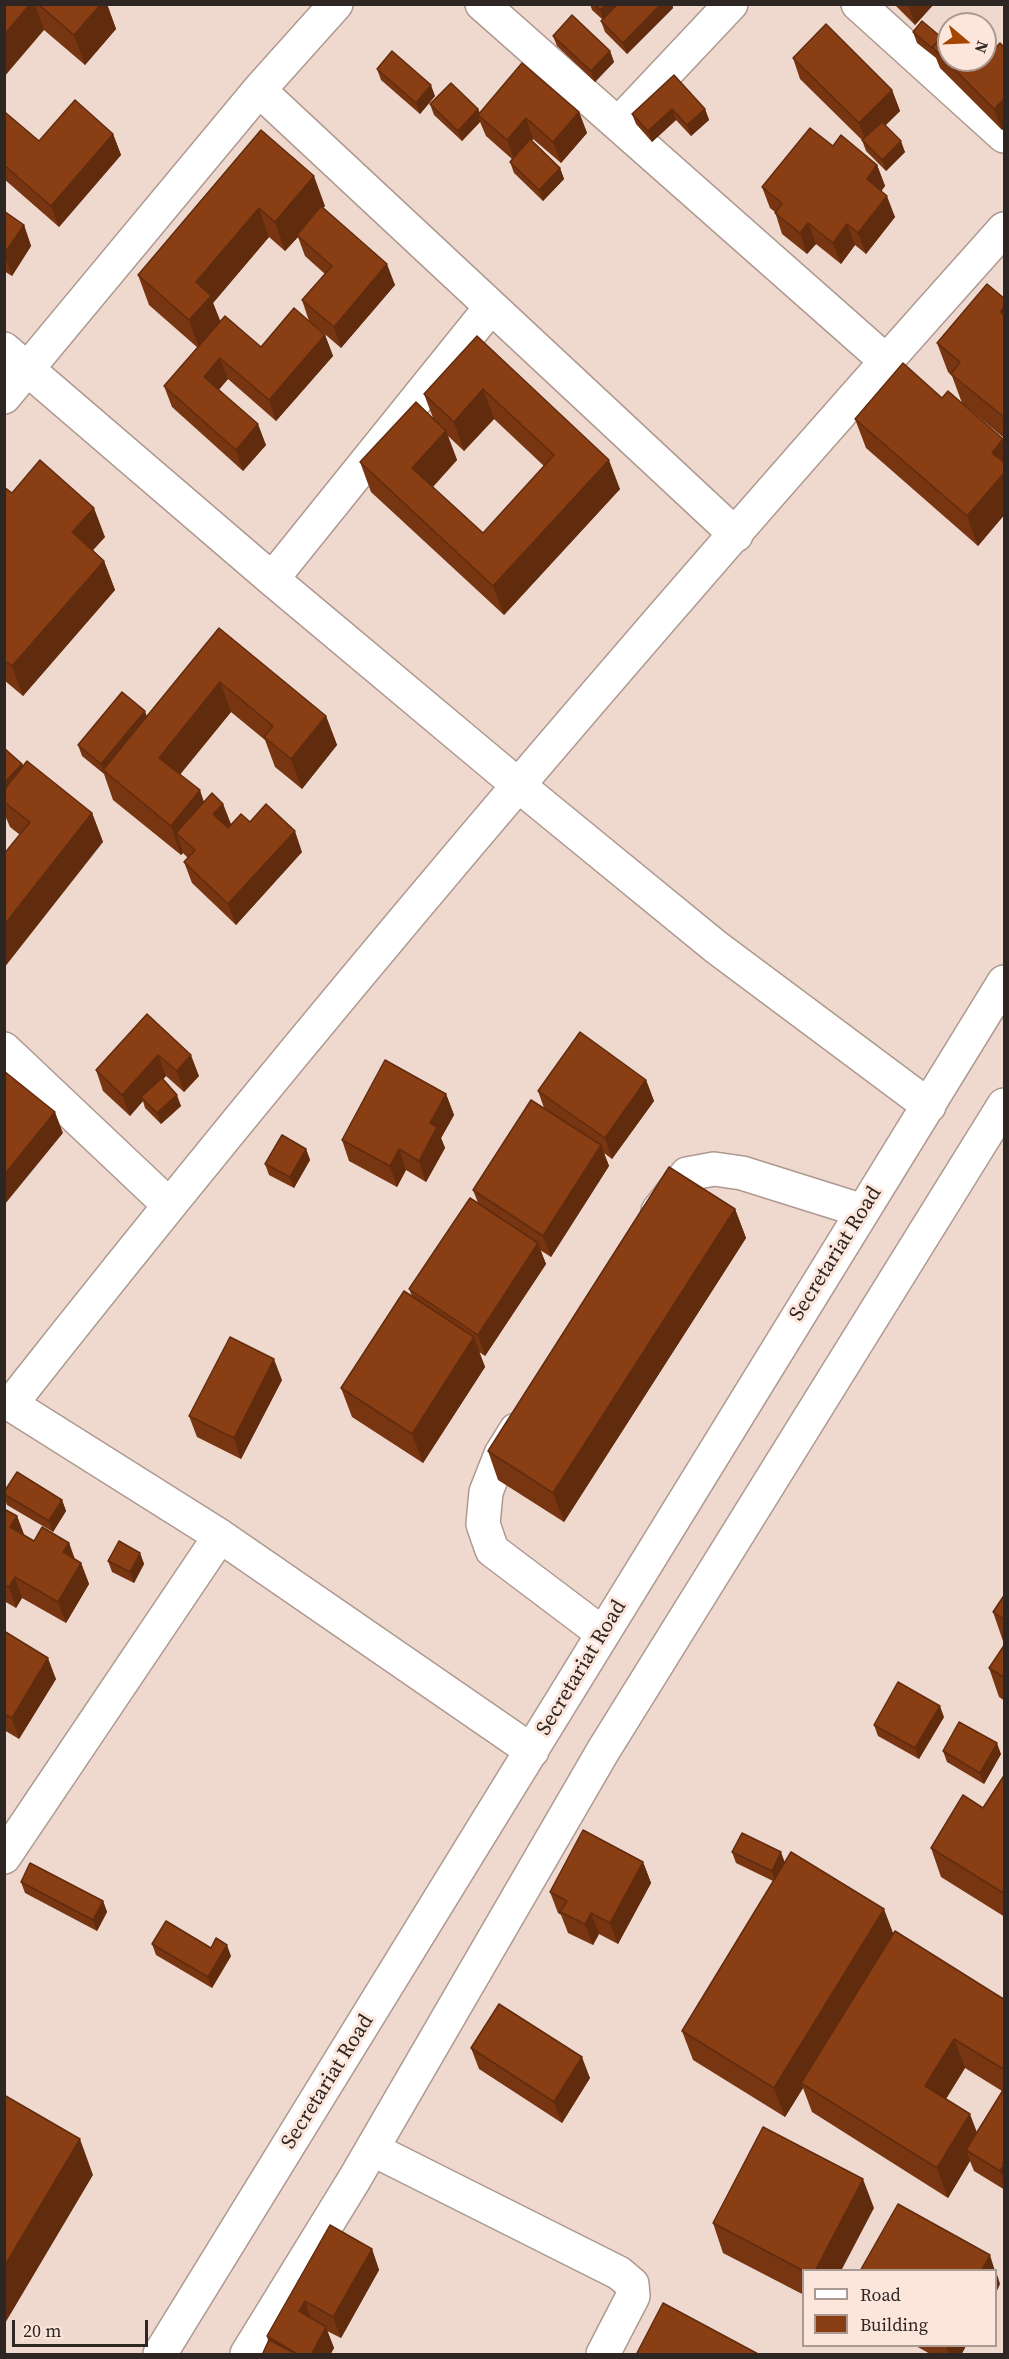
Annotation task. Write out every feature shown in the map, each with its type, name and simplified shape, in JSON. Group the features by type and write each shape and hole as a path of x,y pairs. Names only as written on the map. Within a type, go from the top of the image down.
{"street":[{"path":"4,397 17,358 336,4"},
{"path":"482,4 886,361"},
{"path":"618,124 731,4"},
{"path":"858,4 1005,136"},
{"path":"259,90 736,535"},
{"path":"532,1750 220,1536 8,1402 168,1203 518,785 886,361 1005,230"},
{"path":"272,579 491,307"},
{"path":"17,358 272,579 518,785 716,947 928,1106"},
{"name":"Secretariat Road","path":"160,2355 602,1633 1005,982"},
{"path":"4,1049 168,1203"},
{"path":"247,2355 372,2149 603,1751 1005,1105"},
{"path":"639,1238 687,1174 714,1169 742,1173 863,1211"},
{"path":"533,1405 501,1454 486,1492 483,1524 492,1550 602,1633"},
{"path":"4,1857 220,1536"},
{"path":"372,2149 619,2273 632,2284 633,2296 603,2355"}],"building":[{"path":"4,4 30,4 4,35"},
{"path":"38,4 101,4 74,35"},
{"path":"594,4 606,4 600,10"},
{"path":"618,4 661,4 623,43 601,21"},
{"path":"572,15 610,51 591,71 553,36"},
{"path":"922,21 937,34 937,42 932,48 913,32"},
{"path":"826,24 892,90 859,123 793,58"},
{"path":"937,42 937,52 932,47"},
{"path":"1000,43 1005,48 1005,98 994,109 957,72 997,72 997,46"},
{"path":"392,51 431,85 416,103 377,69"},
{"path":"522,63 579,112 553,142 526,118 507,140 478,115"},
{"path":"674,75 705,109 687,125 672,109 648,131 632,114"},
{"path":"451,83 478,109 458,131 430,104"},
{"path":"75,100 113,134 51,206 4,165 4,115 6,113 39,141"},
{"path":"882,122 901,141 882,160 862,140"},
{"path":"810,128 833,146 841,135 877,165 867,179 887,196 858,233 847,224 833,243 808,223 800,233 775,213 782,203 762,187"},
{"path":"261,130 314,176 275,222 259,208 196,282 211,296 189,320 138,275"},
{"path":"530,139 560,168 539,190 510,162"},
{"path":"321,206 387,264 334,327 302,300 332,266 297,235"},
{"path":"4,211 24,225 4,254"},
{"path":"987,284 1005,299 1005,306 1000,312 1005,316 1005,418 951,374 960,362 937,343"},
{"path":"294,308 325,335 269,400 220,358 204,377 258,424 236,450 164,386 225,316 261,347"},
{"path":"477,336 609,460 493,586 360,462 416,402 446,431 412,468 483,533 554,455 483,389 454,422 424,394"},
{"path":"903,363 942,398 948,391 1003,439 992,453 1005,463 1005,472 967,516 855,419"},
{"path":"40,460 94,508 72,532 104,561 12,666 4,660 4,487 12,493"},
{"path":"219,628 326,716 291,759 264,737 273,726 220,682 159,758 200,790 171,826 103,770"},
{"path":"122,692 145,711 101,764 78,745"},
{"path":"4,748 22,764 4,783"},
{"path":"27,761 92,813 4,925 4,854 30,822 4,802 4,790"},
{"path":"212,793 223,804 213,814 228,828 241,814 250,822 266,804 295,831 228,904 184,862 195,850 176,833"},
{"path":"147,1014 191,1055 177,1071 158,1055 122,1095 96,1070"},
{"path":"580,1032 646,1080 605,1138 538,1091"},
{"path":"385,1060 446,1094 430,1123 437,1127 419,1161 399,1149 390,1166 342,1140"},
{"path":"4,1071 55,1112 4,1175"},
{"path":"162,1078 177,1095 157,1113 141,1097"},
{"path":"531,1100 601,1145 543,1236 473,1190"},
{"path":"282,1135 306,1149 290,1177 265,1164"},
{"path":"669,1167 735,1209 553,1493 488,1451"},
{"path":"470,1198 538,1243 478,1335 409,1289"},
{"path":"404,1291 474,1337 412,1434 341,1388"},
{"path":"230,1337 274,1359 234,1438 189,1416"},
{"path":"17,1472 62,1500 49,1521 4,1494"},
{"path":"4,1509 17,1516 10,1527 34,1541 42,1527 69,1543 63,1552 81,1563 58,1602 15,1577 9,1587 4,1585"},
{"path":"119,1541 140,1553 130,1572 108,1561"},
{"path":"1005,1594 1005,1620 993,1612"},
{"path":"4,1631 48,1658 12,1718 4,1714"},
{"path":"1005,1644 1005,1678 989,1668"},
{"path":"898,1682 940,1706 915,1748 874,1725"},
{"path":"959,1722 997,1743 980,1773 943,1751"},
{"path":"1005,1774 1005,1894 931,1848 963,1795 983,1808"},
{"path":"583,1830 643,1862 610,1923 591,1913 585,1924 560,1912 567,1901 550,1892"},
{"path":"742,1833 781,1852 772,1871 732,1852"},
{"path":"791,1852 884,1909 774,2088 682,2031"},
{"path":"30,1863 103,1901 93,1920 21,1882"},
{"path":"166,1921 211,1948 216,1938 227,1945 208,1977 152,1944"},
{"path":"895,1931 1005,2000 1005,2070 954,2039 925,2086 970,2114 937,2168 801,2083"},
{"path":"499,2004 582,2057 554,2102 471,2048"},
{"path":"1005,2087 1005,2160 1000,2171 966,2150"},
{"path":"4,2095 80,2139 4,2267"},
{"path":"763,2127 863,2179 816,2269 802,2270 713,2223"},
{"path":"898,2204 990,2255 982,2269 861,2269"},
{"path":"330,2225 372,2249 333,2317 305,2301 299,2311 326,2327 311,2355 299,2355 267,2336"},
{"path":"663,2303 760,2355 636,2355"},
{"path":"269,2340 298,2355 262,2355"}]}
